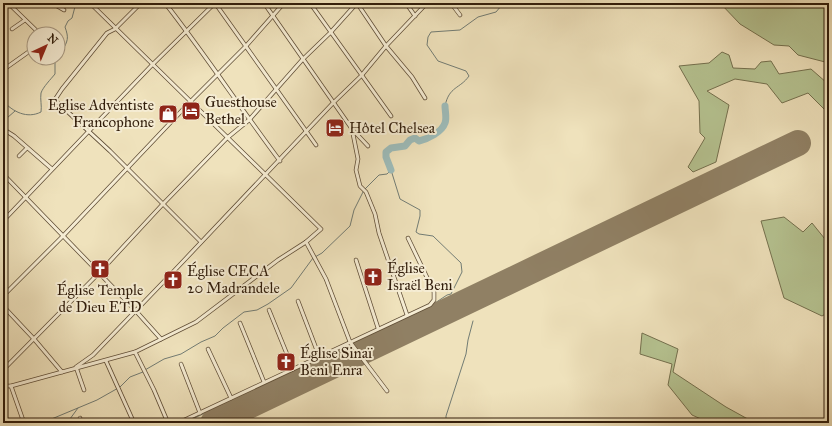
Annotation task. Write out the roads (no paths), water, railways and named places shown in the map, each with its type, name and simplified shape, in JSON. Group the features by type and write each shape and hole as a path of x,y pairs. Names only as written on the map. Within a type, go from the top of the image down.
{"street":[{"path":"8,3 31,26"},
{"path":"52,3 64,10"},
{"path":"3,386 11,386 135,352 196,322 278,260 306,242 320,230 320,228 90,3"},
{"path":"140,3 115,29 107,33 56,98 58,102 201,242"},
{"path":"165,3 218,74 249,120 280,160"},
{"path":"3,221 152,65 215,3 316,145"},
{"path":"264,3 333,103 352,129 368,146"},
{"path":"3,296 63,236 190,102 246,46 284,3"},
{"path":"310,3 330,33 391,116"},
{"path":"3,370 99,273 227,138 249,120 303,59 330,33 357,3 386,46 412,77 425,98"},
{"path":"406,3 415,16"},
{"path":"76,367 93,355 333,103 361,76 386,46 427,3"},
{"path":"451,3 460,15"},
{"path":"12,29 25,20"},
{"path":"3,70 26,54"},
{"path":"3,129 14,136 52,169"},
{"path":"352,129 358,159 356,170 360,186 366,192 376,216 379,233 407,314"},
{"path":"19,156 27,148"},
{"path":"3,174 135,310 161,339"},
{"path":"178,423 407,314 430,305 434,300 434,296 408,238"},
{"path":"306,242 326,279 350,342 387,391"},
{"path":"356,260 378,328"},
{"path":"298,301 319,356"},
{"path":"3,306 62,372"},
{"path":"268,310 293,369"},
{"path":"240,324 264,382"},
{"path":"208,349 231,398"},
{"path":"135,352 154,390 168,423"},
{"path":"106,361 134,423"},
{"path":"181,364 200,413"},
{"path":"76,367 84,390"},
{"path":"11,386 24,423"},
{"path":"80,418 82,423"}],"waterway":[{"path":"66,26 68,21 72,18 76,3"},
{"path":"445,106 452,91 469,76 466,71 438,61 427,45 428,37 431,32 460,30 478,17 496,12 501,6 501,3"},
{"path":"66,30 66,45"},
{"path":"3,101 20,113 31,115 41,112 41,93 55,74 55,66"},
{"path":"391,170 386,157 386,152 391,148 405,146 410,140 415,138 419,141 438,132 446,121 445,106"},
{"path":"3,119 7,118 15,111"},
{"path":"315,257 322,253 350,226 354,210 364,190 379,175 387,174 391,170 400,199 420,210 416,232 419,234 433,236 461,263 462,272 451,294 432,305"},
{"path":"145,370 164,359 181,354 201,342 215,336 244,312 257,310 268,304 291,288 313,258"},
{"path":"446,423 446,416 466,354 473,321"},
{"path":"184,423 304,366"},
{"path":"42,423 97,400 120,387 130,377 143,372"},
{"path":"67,423 78,408"}],"place":[{"name":"Guesthouse Bethel","path":"191,111"},
{"name":"Eglise Adventiste Francophone","path":"168,114"},
{"name":"Hôtel Chelsea","path":"335,128"},
{"name":"Église Temple de Dieu ETD","path":"100,269"},
{"name":"Église Israël Beni","path":"373,277"},
{"name":"Église CECA 20 Madrandele","path":"173,280"},
{"name":"Église Sinaï Beni Enra","path":"286,362"}]}
